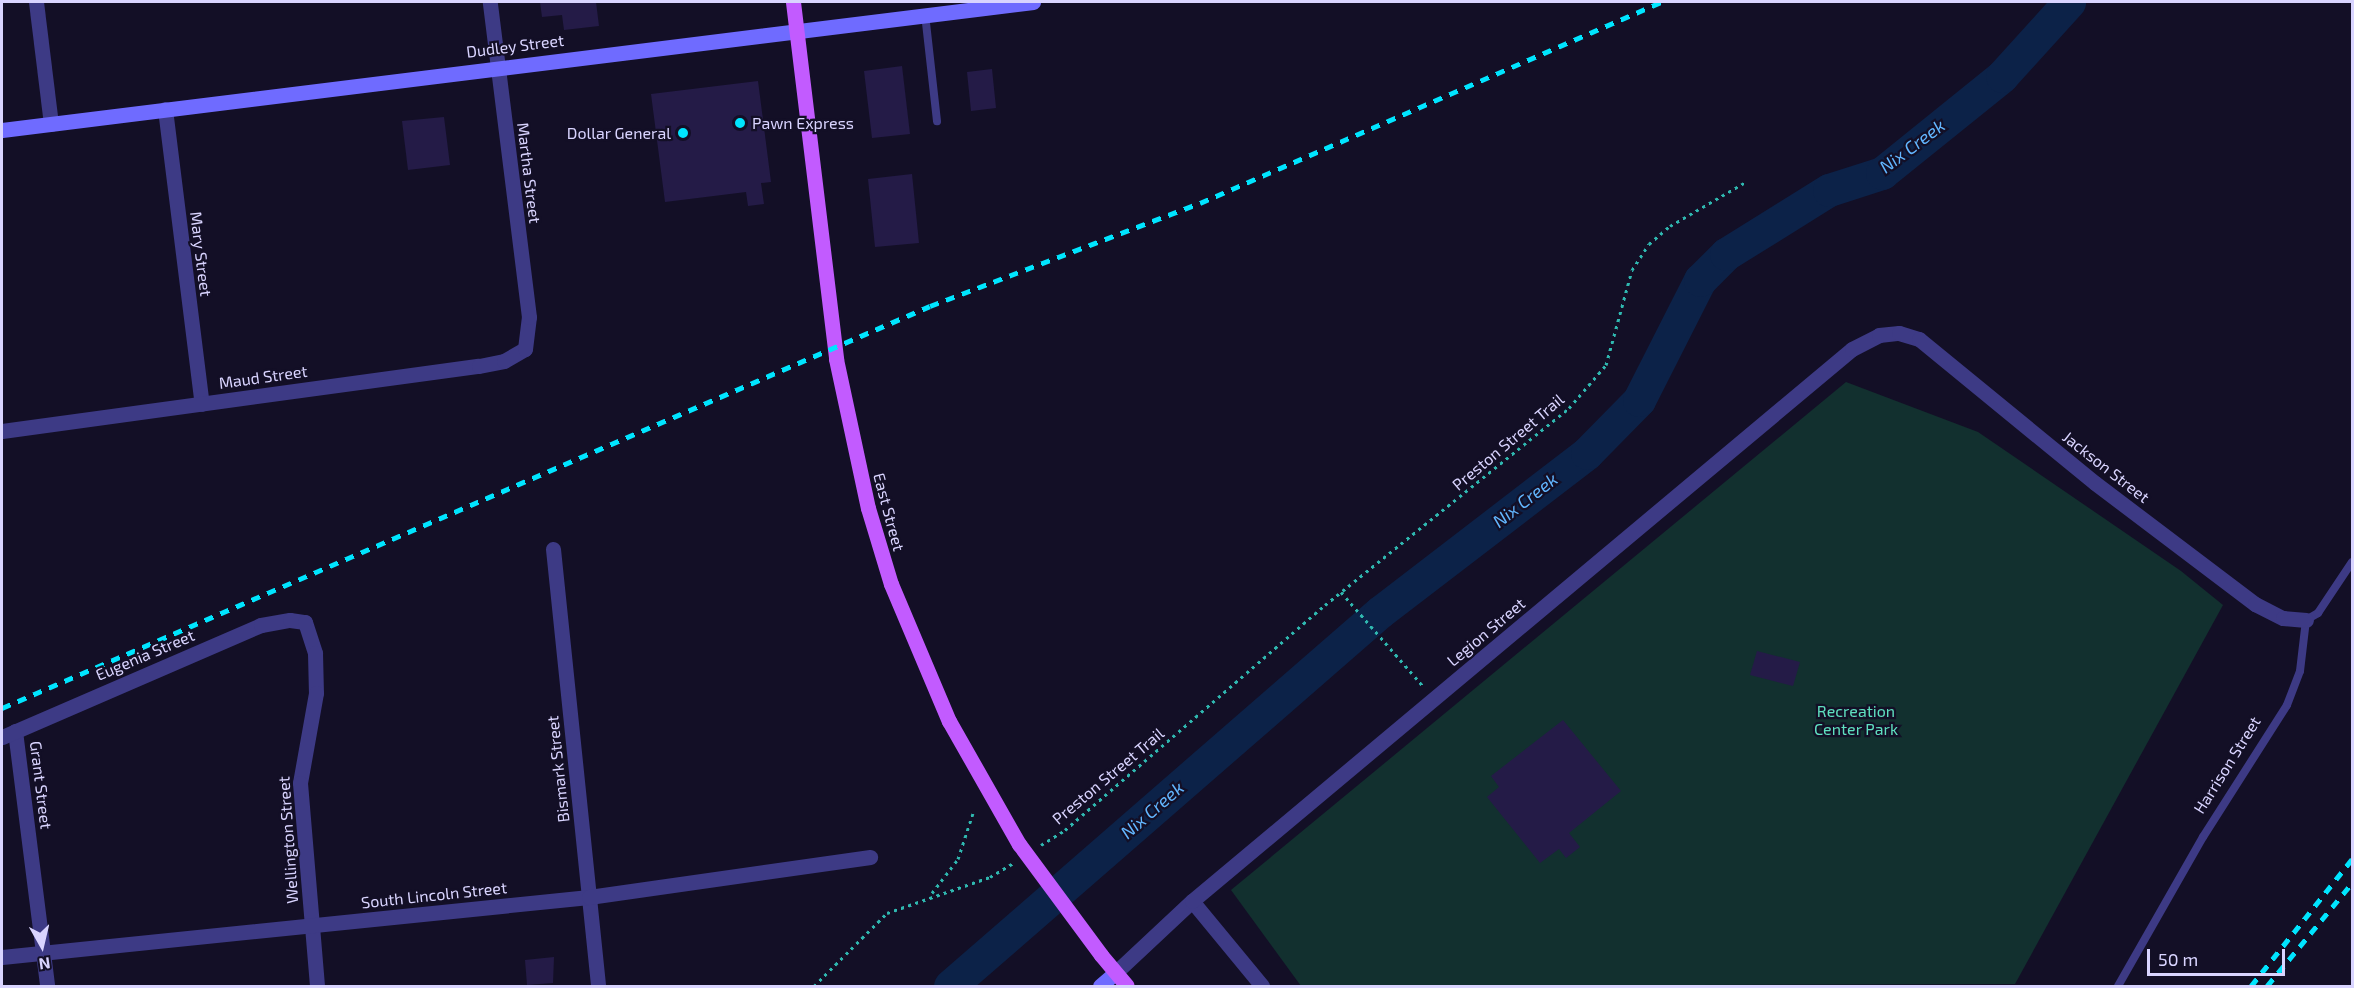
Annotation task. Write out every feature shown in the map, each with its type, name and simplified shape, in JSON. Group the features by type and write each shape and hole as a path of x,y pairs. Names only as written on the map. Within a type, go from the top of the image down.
{"main road":[{"name":"East Street","path":"793,2 839,376 868,508 891,584 949,721 1018,852 1127,987"}],"street":[{"path":"36,2 51,124"},
{"name":"Martha Street","path":"490,2 529,317 525,349"},
{"name":"Dudley Street","path":"2,130 796,29 1033,2"},
{"name":"Mary Street","path":"165,109 202,404"},
{"name":"Jackson Street","path":"1889,333 1918,339 2095,483 2255,604 2283,618 2306,620"},
{"name":"Legion Street","path":"1115,973 1192,901 1852,349 1870,338 1889,333"},
{"name":"Maud Street","path":"2,430 479,366 504,362 525,349"},
{"name":"Bismark Street","path":"553,549 598,987"},
{"name":"Eugenia Street","path":"8,734 261,625 290,620 306,622"},
{"name":"Wellington Street","path":"306,622 315,653 316,693 300,783 317,987"},
{"name":"Grant Street","path":"8,734 47,987"},
{"name":"South Lincoln Street","path":"2,957 589,897 870,857"},
{"path":"1192,901 1262,987"},
{"path":"1100,987 1115,973"}],"lane":[{"path":"924,14 937,121"},
{"path":"2306,620 2318,613 2352,562"},
{"name":"Harrison Street","path":"2118,987 2203,837 2287,705 2301,671 2306,620"}],"path":[{"name":"Preston Street Trail","path":"1037,848 1065,830 1341,592 1569,408 1606,365 1632,270 1649,244 1670,226 1744,183"},
{"path":"1341,592 1412,674"},
{"path":"931,895 958,859 973,813"},
{"path":"814,987 876,921 931,895 990,877 1018,852"}],"green space":[{"name":"Recreation Center Park","path":"1846,382 1978,432 2181,571 2223,605 2015,984 1301,986 1231,890"}],"building":[{"path":"540,2 596,2 599,26 564,30 562,15 542,17"},
{"path":"902,66 910,134 872,138 864,71"},
{"path":"992,69 996,108 971,111 967,72"},
{"path":"758,81 771,182 761,183 764,204 748,206 746,192 665,202 651,94"},
{"path":"444,117 450,165 408,170 402,121"},
{"path":"912,174 919,243 875,247 868,179"},
{"path":"1757,651 1800,662 1793,686 1750,675"},
{"path":"1563,720 1621,791 1569,833 1580,847 1566,858 1559,849 1540,863 1487,797 1499,787 1491,776"},
{"path":"554,957 553,983 527,985 525,960"}],"waterway":[{"name":"Nix Creek","path":"950,986 1380,612 1587,453 1639,400 1700,280 1726,254 1829,190 1882,173 2002,76 2069,2"}],"railway":[{"path":"2,708 930,306 1200,203 1661,2"},
{"path":"2251,986 2352,859"},
{"path":"2267,986 2352,883"}],"place":[{"name":"Pawn Express","path":"740,123"},
{"name":"Dollar General","path":"683,133"}]}
